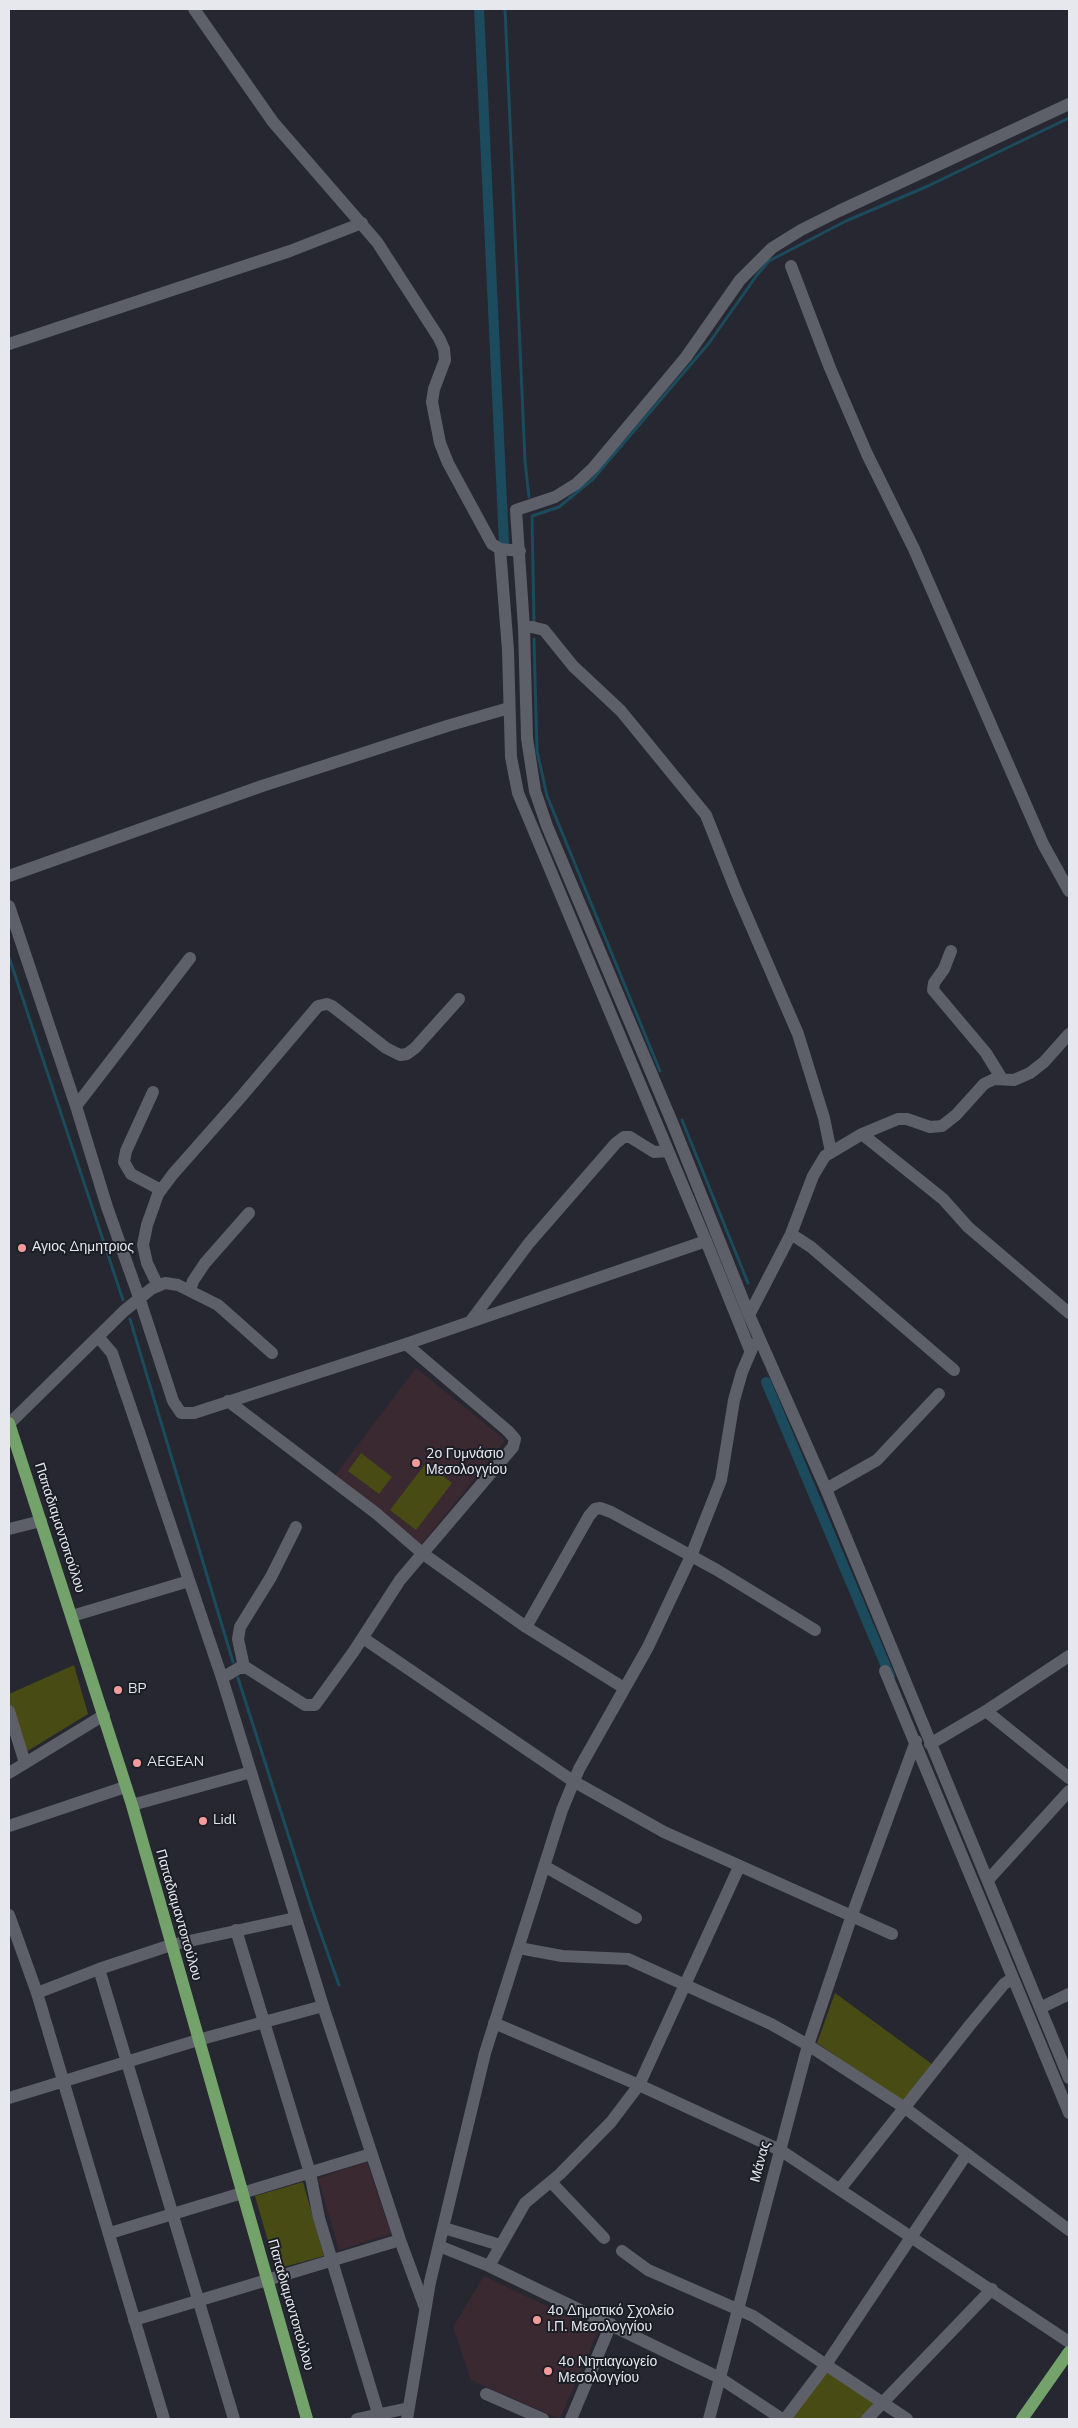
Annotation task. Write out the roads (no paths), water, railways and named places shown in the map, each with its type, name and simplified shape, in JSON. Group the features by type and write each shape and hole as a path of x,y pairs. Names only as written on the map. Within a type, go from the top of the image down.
{"main road":[{"name":"Παπαδιαμαντοπούλου","path":"9,1424 132,1805 307,2419"},
{"path":"1022,2419 1069,2352"}],"street":[{"path":"194,9 273,122 362,223 392,262 444,349 445,360 434,389 432,402 440,443 490,541 500,549 520,551"},
{"path":"1069,104 839,211 801,230 772,248 740,280 686,357 593,468 576,484 555,497 516,510 520,551 529,757 541,809 668,1113 749,1315 826,1489 1069,2078"},
{"path":"9,344 290,251 362,223"},
{"path":"791,266 830,368 867,454 914,549 1042,844 1069,891"},
{"path":"500,549 508,650 513,769 524,809 750,1350"},
{"path":"524,628 532,627 544,630 573,666 625,717 706,815 736,891 798,1034 824,1118 831,1152"},
{"path":"9,876 262,786 446,726 509,708"},
{"path":"9,906 76,1106 106,1207 178,1412 190,1414 406,1344 706,1241"},
{"path":"951,951 944,969 934,983 933,990 986,1052 1002,1079"},
{"path":"76,1106 190,958"},
{"path":"158,1286 147,1263 144,1242 153,1207 161,1190 318,1006 327,1004 332,1006 386,1048 400,1055 406,1054 415,1048 459,999"},
{"path":"749,1315 791,1234 821,1160 862,1134 898,1119 911,1120 928,1127 942,1126 956,1115 984,1084 994,1079 1016,1079 1037,1068 1069,1034"},
{"path":"154,1092 126,1151 124,1162 131,1174 161,1190"},
{"path":"862,1134 943,1199 968,1227 1069,1313"},
{"path":"470,1322 529,1242 616,1143 624,1137 630,1138 654,1152 668,1151"},
{"path":"190,1290 193,1280 205,1263 249,1214"},
{"path":"791,1234 811,1247 954,1370"},
{"path":"9,1424 124,1311 140,1300 151,1289 169,1283 190,1290 224,1308 272,1353"},
{"path":"357,2419 378,2413 408,2414 425,2308 494,2023 544,1866 574,1781 661,1620 691,1556 720,1480 734,1400 750,1350 758,1336"},
{"path":"98,1338 112,1353 118,1368 222,1678 322,2006 400,2240 425,2308"},
{"path":"296,1528 275,1569 240,1627 238,1639 244,1667 305,1705 313,1706 363,1638 400,1580 511,1450 514,1439 406,1344"},
{"path":"826,1489 877,1460 939,1394"},
{"path":"228,1401 378,1514 422,1553 526,1626 624,1688"},
{"path":"526,1626 574,1540 589,1516 597,1508 611,1512 717,1570 815,1630"},
{"path":"9,1529 41,1521"},
{"path":"72,1616 189,1581"},
{"path":"363,1638 574,1781 677,1840 892,1934"},
{"path":"930,1744 986,1711 1069,1656"},
{"path":"222,1678 244,1667"},
{"path":"884,1671 916,1741 1069,2113"},
{"path":"9,1711 25,1763"},
{"path":"986,1711 1069,1778"},
{"path":"9,1773 104,1715"},
{"name":"Μάνας","path":"709,2419 808,2045 852,1915 916,1741"},
{"path":"132,1805 251,1772"},
{"path":"9,1826 125,1787"},
{"path":"988,1880 1069,1791"},
{"path":"544,1866 636,1918"},
{"path":"489,2266 521,2208 551,2182 611,2122 639,2085 739,1867"},
{"path":"9,1916 37,1992 164,2419"},
{"path":"37,1992 98,1969 171,1945 296,1918"},
{"path":"236,1930 310,2173 320,2218 378,2413"},
{"path":"519,1948 556,1955 628,1959 750,2014 808,2045 905,2108 1069,2230"},
{"path":"98,1969 234,2419"},
{"path":"840,2189 1004,1984 1013,1978"},
{"path":"1040,2008 1069,1994"},
{"path":"9,2098 198,2040 322,2006"},
{"path":"494,2023 639,2085 780,2150 992,2289 1069,2342"},
{"path":"110,2233 372,2154"},
{"path":"439,2246 489,2266 720,2378 783,2419 825,2366 913,2238 966,2155"},
{"path":"551,2182 604,2238"},
{"path":"444,2228 500,2245"},
{"path":"134,2320 400,2240"},
{"path":"622,2251 648,2270 737,2308 758,2320 907,2419"},
{"path":"867,2419 992,2289"},
{"path":"571,2419 611,2324"},
{"path":"486,2394 542,2419"}],"waterway":[{"path":"479,9 504,544"},
{"path":"505,9 525,461 529,497"},
{"path":"534,621 532,516 559,507 593,479 709,343 769,261 846,221 928,186 1069,118"},
{"path":"534,639 537,751 547,796 660,1071"},
{"path":"9,957 123,1300"},
{"path":"682,1120 748,1283"},
{"path":"130,1319 233,1662"},
{"path":"766,1382 890,1676"},
{"path":"238,1678 312,1909 339,1985"}],"place":[{"name":"Αγιος Δημητριος","path":"22,1248"},
{"name":"2ο Γυμνάσιο Μεσολογγίου","path":"416,1463"},
{"name":"BP","path":"118,1690"},
{"name":"AEGEAN","path":"137,1763"},
{"name":"Lidl","path":"203,1821"},
{"name":"4ο Δημοτικό Σχολείο Ι.Π. Μεσολογγίου","path":"537,2320"},
{"name":"4ο Νηπιαγωγείο Μεσολογγίου","path":"548,2371"}]}
